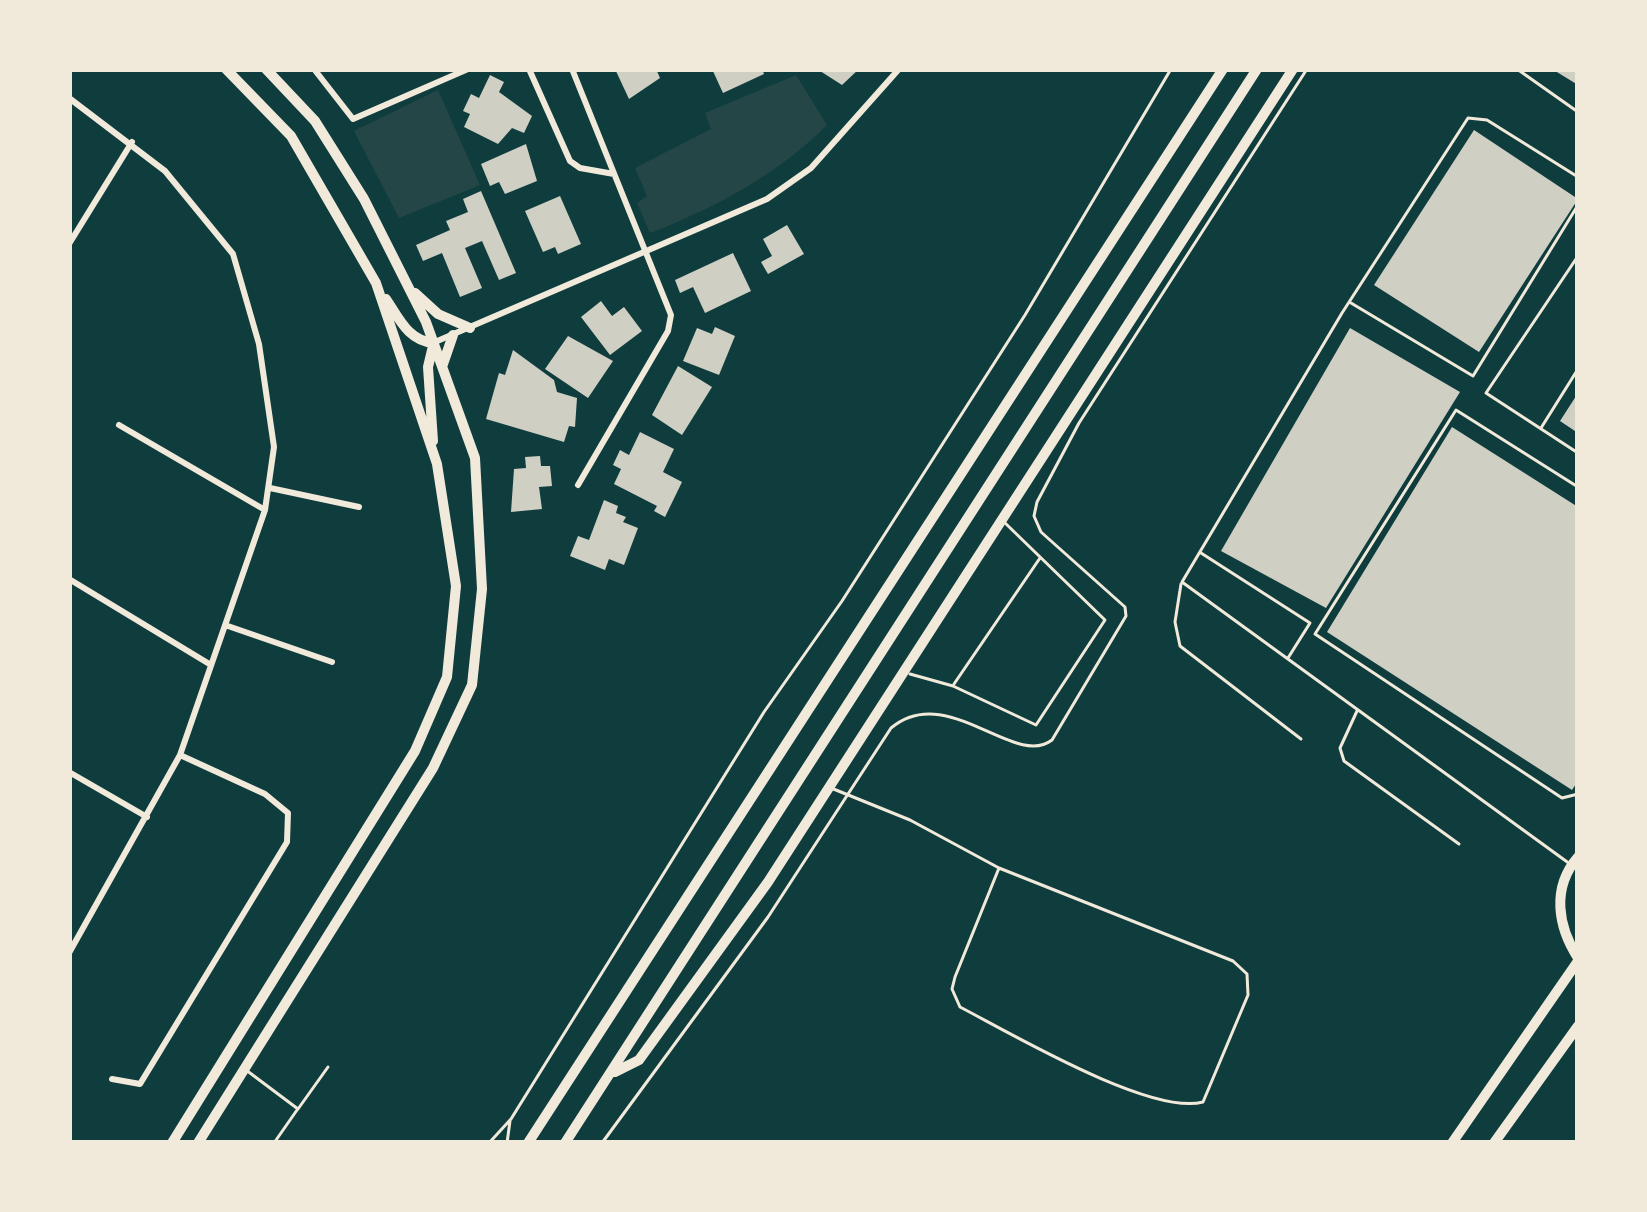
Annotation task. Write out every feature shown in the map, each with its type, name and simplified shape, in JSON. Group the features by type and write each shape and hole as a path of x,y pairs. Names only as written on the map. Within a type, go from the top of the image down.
{"main road":[{"path":"226,69 291,136 408,331 421,342 434,343"},
{"path":"198,1143 433,768 472,685 482,589 475,458 434,343 364,199 315,121 266,69"},
{"path":"528,1143 1223,69"},
{"path":"565,1143 1257,69"},
{"path":"612,1074 639,1060 830,787 1267,113 1288,69"},
{"path":"376,284 434,454"},
{"path":"408,287 438,314 470,328"},
{"path":"442,367 453,335"},
{"path":"172,1143 415,751 447,677 456,586 428,388 434,343"},
{"path":"1452,1143 1578,960 1559,914 1575,861"},
{"path":"1494,1143 1578,1026"}],"street":[{"path":"314,69 353,119 467,69"},
{"path":"529,69 570,160 580,168 614,173"},
{"path":"572,69 669,299 668,331 578,485"},
{"path":"434,343 647,256 790,185 869,110 899,69"},
{"path":"69,98 132,142 196,205 233,254 269,395 274,447 265,510 180,755 69,953"},
{"path":"69,244 132,142"},
{"path":"119,424 265,510"},
{"path":"270,488 359,506"},
{"path":"69,579 211,665"},
{"path":"225,625 332,662"},
{"path":"112,1078 140,1084 287,842 288,813 266,794 180,755"},
{"path":"69,772 147,817"}],"lane":[{"path":"489,1143 511,1119 764,712 842,601 1024,315 1171,69"},
{"path":"602,1143 768,917 844,796 902,719 944,713 1032,747 1044,746 1122,629 1125,607 1042,532 1034,517 1037,502 1079,423 1307,69"},
{"path":"1517,69 1578,112"},
{"path":"1301,740 1180,646 1175,622 1182,582 1349,302 1473,115 1578,177"},
{"path":"1349,302 1473,376 1578,205"},
{"path":"1578,256 1486,393 1578,453"},
{"path":"1540,429 1578,369"},
{"path":"1578,488 1456,410 1315,634 1562,798 1578,794"},
{"path":"904,673 953,686 1036,725 1105,620 1002,520"},
{"path":"1200,552 1310,622 1287,659"},
{"path":"953,686 1040,556"},
{"path":"1182,582 1575,861"},
{"path":"1085,650 1101,658"},
{"path":"1357,710 1340,748 1344,761 1459,844"},
{"path":"830,787 910,820 999,868 1233,961 1247,974 1248,995 1203,1102 1181,1108 1093,1074 960,1007 952,989 955,977 999,868"},
{"path":"274,1143 328,1067"},
{"path":"244,1069 298,1109"},
{"path":"507,1143 511,1119"}],"shaded area":[{"path":"796,75 827,125 744,188 650,233 637,203 647,196 635,168 711,129 705,113"},
{"path":"438,90 480,185 399,218 354,131"}],"building":[{"path":"615,69 656,69 660,78 629,99"},
{"path":"712,69 762,69 764,74 723,93"},
{"path":"817,69 859,69 842,85"},
{"path":"1552,69 1578,69 1578,85"},
{"path":"490,75 504,82 499,92 532,116 524,133 512,128 498,144 464,127 470,114 463,111 471,94 479,98"},
{"path":"1474,130 1578,199 1479,352 1374,285"},
{"path":"526,144 537,181 505,194 499,182 490,186 481,164"},
{"path":"481,191 516,273 499,280 482,241 465,248 482,288 460,297 442,253 423,261 416,245 450,230 446,221 468,212 463,199"},
{"path":"560,196 581,244 558,254 555,247 543,252 525,211"},
{"path":"787,225 804,254 768,274 761,262 772,256 763,239"},
{"path":"733,253 751,291 705,313 693,287 680,293 675,280"},
{"path":"601,301 612,316 624,307 642,331 610,355 581,317"},
{"path":"715,327 735,336 719,375 683,361 697,328 712,334"},
{"path":"1350,328 1460,392 1326,608 1221,551"},
{"path":"568,336 613,361 588,398 545,369"},
{"path":"513,350 554,380 557,392 577,398 575,427 569,426 564,442 486,419 499,373 505,375"},
{"path":"678,366 712,387 682,435 652,415"},
{"path":"1578,393 1578,433 1560,421"},
{"path":"1452,427 1578,507 1578,781 1572,790 1327,632"},
{"path":"640,432 674,449 663,472 682,482 665,517 654,511 657,506 614,484 621,469 613,465 620,450 629,455"},
{"path":"540,456 541,466 550,466 552,486 539,487 542,509 511,512 514,469 526,468 525,457"},
{"path":"604,500 618,506 616,513 626,517 623,522 638,528 624,565 609,559 605,570 570,556 578,536 589,540"}]}
